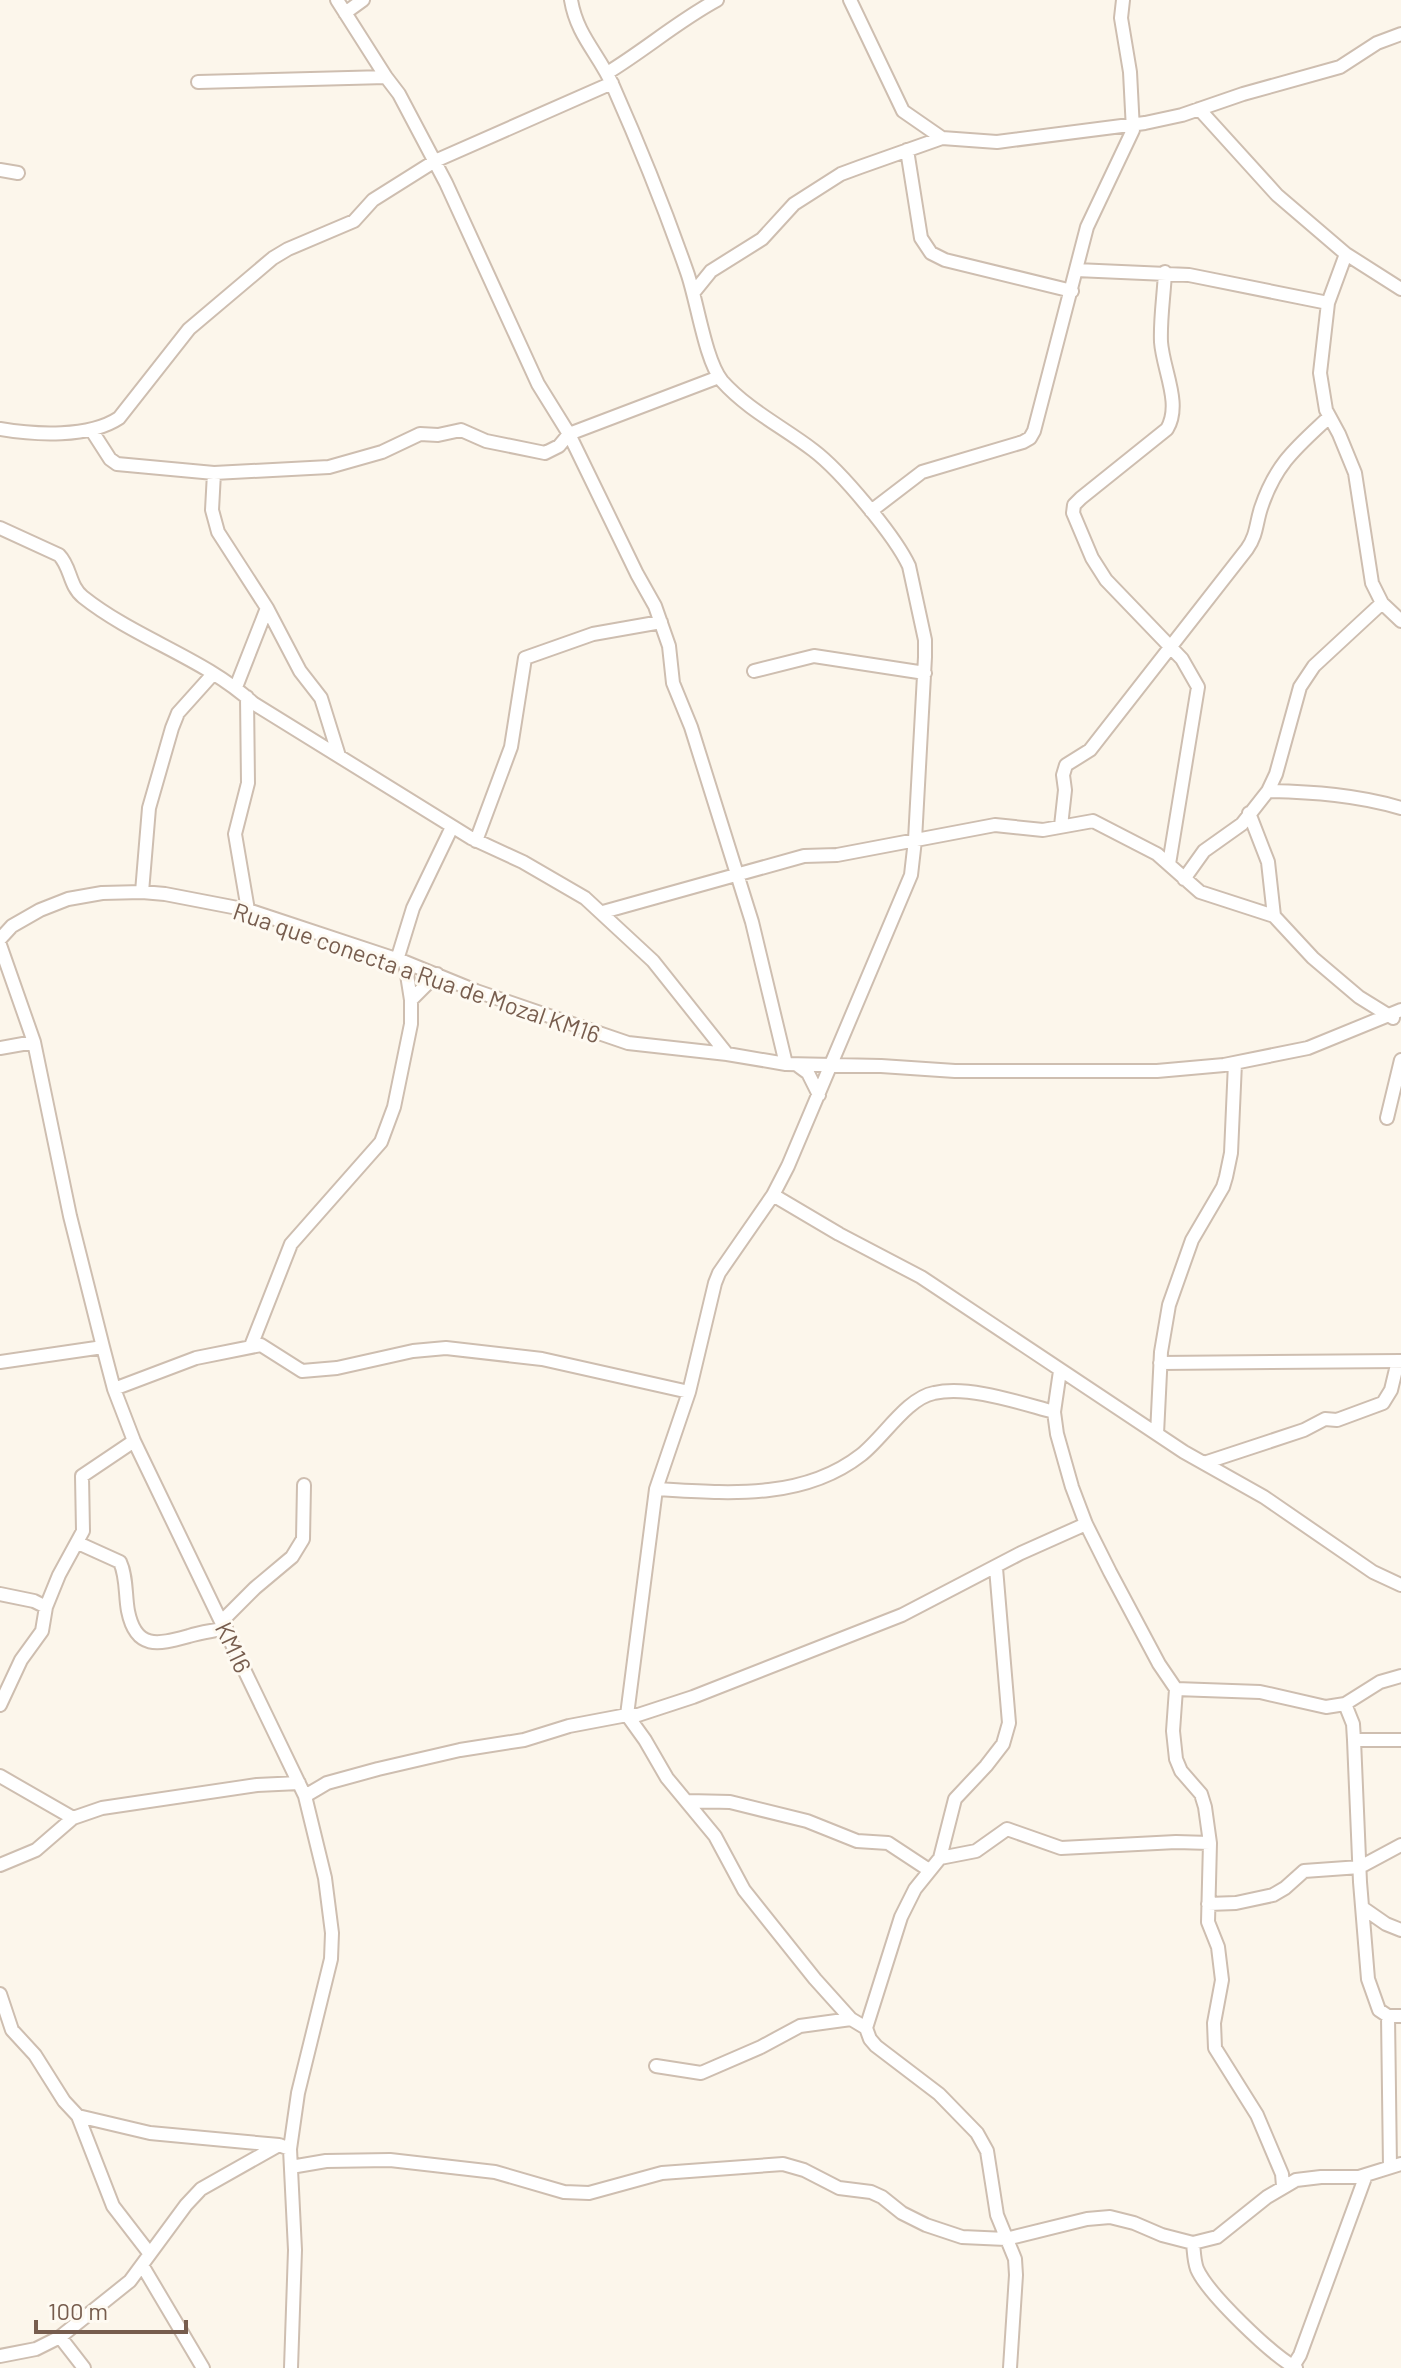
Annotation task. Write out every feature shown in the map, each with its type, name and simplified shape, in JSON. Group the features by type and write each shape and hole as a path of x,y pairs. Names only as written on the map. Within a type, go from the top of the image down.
{"street":[{"path":"337,0 399,94 435,161 538,384 569,434 661,622 669,646 673,683 691,727 738,875 792,1064 808,1073 819,1095"},
{"path":"345,13 363,0"},
{"path":"571,0 578,27 609,78 663,205 694,292 710,357 719,377 758,413 813,450 871,511 909,566 925,640 911,875 851,1021 773,1195 719,1273 697,1348 689,1392 656,1489 627,1715 667,1778 715,1836 744,1890 851,2019 866,2028"},
{"path":"0,429 19,432 92,431 119,418 189,329 288,249 354,221 373,200 435,161 609,78 672,28 717,0"},
{"path":"850,0 899,105 921,125 942,138"},
{"path":"871,511 922,472 1030,438 1087,227 1128,142 1133,124 1128,49 1121,18 1123,0"},
{"path":"694,292 711,271 762,239 794,204 823,184 841,174 912,148 942,138 997,142 1182,115 1340,67 1377,43 1401,34"},
{"path":"198,82 386,77"},
{"path":"1199,109 1277,195 1346,254 1401,289"},
{"path":"921,125 912,148 921,238 931,253 945,260 1072,291"},
{"path":"0,170 18,173"},
{"path":"1346,254 1328,303 1320,373 1329,417 1355,473 1372,583 1382,603 1401,621"},
{"path":"1076,270 1165,272 1328,303"},
{"path":"1165,272 1161,343 1173,406 1172,422 1081,498 1074,505 1073,513 1092,558 1106,580 1171,646 1192,673 1198,687 1169,864"},
{"path":"92,431 110,459 117,464 214,473 329,467 382,452 413,435 438,435 452,430 461,430 486,441 545,453 559,446 569,434 719,377"},
{"path":"1061,826 1066,765 1090,750 1256,535 1261,508 1282,463 1329,417"},
{"path":"214,473 213,520 267,608 300,671 321,698 339,756"},
{"path":"0,528 59,555 76,591 137,633 236,687 247,697 452,827 523,862 585,898 653,961 727,1054"},
{"path":"1184,879 1204,851 1232,833 1268,791 1276,774 1300,687 1314,666 1382,603"},
{"path":"236,687 267,608"},
{"path":"476,841 511,747 525,658 593,634 661,622"},
{"path":"754,671 814,656 925,673"},
{"path":"142,892 149,808 172,728 178,713 213,674"},
{"path":"247,697 248,783 235,834 248,910"},
{"path":"1268,791 1326,793 1374,800 1401,808"},
{"path":"1249,813 1268,862 1274,916"},
{"path":"603,912 789,859 837,855 995,825 1043,830 1093,821 1169,864 1200,892 1274,916 1313,958 1359,997 1387,1016 1401,1019"},
{"path":"251,1346 291,1244 381,1142 399,1088 411,1024 411,1000 401,961 413,908 452,827"},
{"name":"Rua que conecta a Rua de Mozal KM16","path":"0,942 22,921 68,899 102,893 142,892 248,910 401,961 476,991 628,1043 829,1066"},
{"name":"KM16","path":"0,942 34,1042 70,1216 114,1389 134,1441 305,1796 325,1878 332,1933 331,1959 284,2147 291,2167 295,2250 291,2368"},
{"path":"411,1000 437,974"},
{"path":"829,1066 955,1071 1157,1071 1235,1063 1308,1048 1401,1010"},
{"path":"0,1048 34,1042"},
{"path":"1387,1118 1401,1060"},
{"path":"1157,1434 1160,1363 1169,1305 1192,1240 1226,1177 1231,1153 1235,1063"},
{"path":"773,1195 921,1277 1157,1434 1264,1497 1373,1572 1401,1585"},
{"path":"114,1389 196,1358 261,1345 302,1371 337,1368 413,1351 446,1348 542,1359 689,1392"},
{"path":"0,1362 103,1347"},
{"path":"1160,1363 1399,1361 1391,1390 1383,1403 1337,1420 1325,1419 1304,1430 1204,1463"},
{"path":"1060,1371 1054,1412 1072,1487 1086,1524 1152,1651 1176,1689 1173,1731 1176,1759 1181,1771 1201,1794 1210,1843 1208,1922 1218,1947 1222,1980 1214,2023 1215,2048 1249,2101 1283,2180"},
{"path":"656,1489 732,1495 768,1492 833,1473 861,1455 922,1397 934,1393 956,1391 1054,1412"},
{"path":"0,1705 21,1660 42,1631 46,1607 59,1575 78,1543 84,1518 82,1476 134,1441"},
{"path":"78,1543 120,1562 124,1571 129,1615 137,1634 155,1644 170,1642 224,1625 255,1588 292,1557 303,1539 304,1485"},
{"path":"305,1796 327,1783 427,1757 524,1740 569,1726 638,1715 693,1697 902,1615 1021,1553 1086,1524"},
{"path":"996,1568 1009,1723 1003,1744 955,1799 940,1858 915,1889 901,1917 866,2028 876,2046 939,2094 977,2133 987,2151 997,2215 1015,2259 1010,2368"},
{"path":"0,1594 34,1601 46,1607"},
{"path":"1176,1689 1260,1692 1326,1707 1345,1704 1380,1682 1401,1676"},
{"path":"291,2167 326,2161 390,2160 495,2172 564,2192 589,2193 662,2173 783,2164 804,2170 839,2188 871,2192 902,2213 943,2232 962,2237 1006,2239 1087,2219 1110,2217 1193,2243 1217,2237 1283,2180 1366,2175 1396,2166 1394,2016 1379,2010 1368,1979 1353,1724 1345,1704"},
{"path":"1354,1740 1401,1740"},
{"path":"0,1776 73,1818"},
{"path":"0,1865 36,1850 73,1818 102,1808 257,1785 299,1783"},
{"path":"688,1801 730,1802 807,1821 857,1841 888,1843 929,1870"},
{"path":"940,1858 976,1851 1007,1829 1061,1848 1210,1843"},
{"path":"1208,1904 1236,1903 1273,1895 1304,1871 1360,1867 1401,1845"},
{"path":"1363,1908 1401,1930"},
{"path":"0,1994 12,2030 35,2055 64,2101 78,2116 113,2206 146,2259 203,2368"},
{"path":"656,2066 701,2073 800,2026 851,2019"},
{"path":"78,2116 150,2133 284,2147"},
{"path":"0,2356 36,2349 60,2337 121,2289 201,2189 284,2147"},
{"path":"1193,2243 1198,2271 1212,2290 1277,2355 1294,2367 1366,2175"},
{"path":"60,2337 84,2368"}]}
